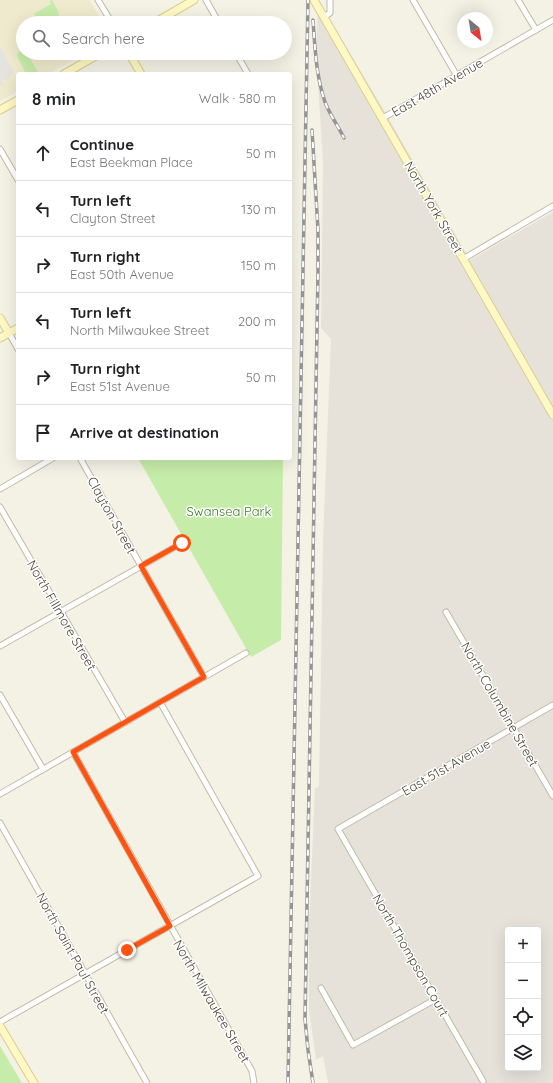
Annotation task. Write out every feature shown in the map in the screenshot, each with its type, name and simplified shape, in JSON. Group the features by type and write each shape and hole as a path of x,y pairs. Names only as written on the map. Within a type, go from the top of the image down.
{"street":[{"path":"98,0 108,16"},
{"path":"166,16 194,0"},
{"path":"206,0 215,16"},
{"name":"North York Street","path":"314,0 553,415"},
{"path":"324,16 330,13 330,0"},
{"path":"413,0 457,76"},
{"path":"518,0 536,30"},
{"name":"East 48th Avenue","path":"383,118 553,20"},
{"path":"68,72 89,60"},
{"path":"133,60 140,72"},
{"path":"240,60 247,72"},
{"path":"0,110 16,101"},
{"path":"0,149 16,177"},
{"path":"463,259 553,206"},
{"path":"0,318 16,345"},
{"path":"0,338 16,329"},
{"path":"0,489 50,460"},
{"name":"Clayton Street","path":"81,460 204,677"},
{"name":"North Fillmore Street","path":"0,507 125,722"},
{"path":"0,646 182,543"},
{"name":"North Columbine Street","path":"446,612 553,796"},
{"path":"0,794 246,653"},
{"path":"0,695 43,769"},
{"path":"0,1022 258,876 160,702"},
{"name":"East 51st Avenue","path":"338,829 553,704"},
{"name":"North Milwaukee Street","path":"73,752 252,1071 254,1083"},
{"name":"North Saint Paul Street","path":"0,823 147,1083"},
{"name":"North Thompson Court","path":"338,829 482,1081"},
{"path":"321,988 353,1045 436,999"},
{"path":"0,1026 34,1083"}],"shaded area":[{"path":"0,0 89,0 99,16 16,16 16,60 73,60 52,72 16,72 16,92 0,101"},
{"path":"318,0 385,112 470,260 553,212 553,1083 328,1083 323,1056 316,1060 309,1009 309,927 315,788 319,787 323,541 331,339 321,328 323,161 316,53"},
{"path":"0,47 14,71 9,79 1,80 4,85 0,85"}],"green space":[{"path":"52,0 59,13 59,16 35,16 34,14 51,4 50,1"},
{"path":"19,60 31,60 38,72 25,72"},
{"name":"Swansea Park","path":"139,460 283,460 281,640 251,657"},
{"path":"0,1046 22,1083 0,1083"}],"railway":[{"path":"288,1083 308,0"},
{"path":"313,20 316,62 322,92 327,107 344,138"},
{"path":"312,130 318,230 318,271 305,1019 313,1083"}],"route":[{"path":"127,950 170,926 73,752 204,677 141,566 182,543"}]}
